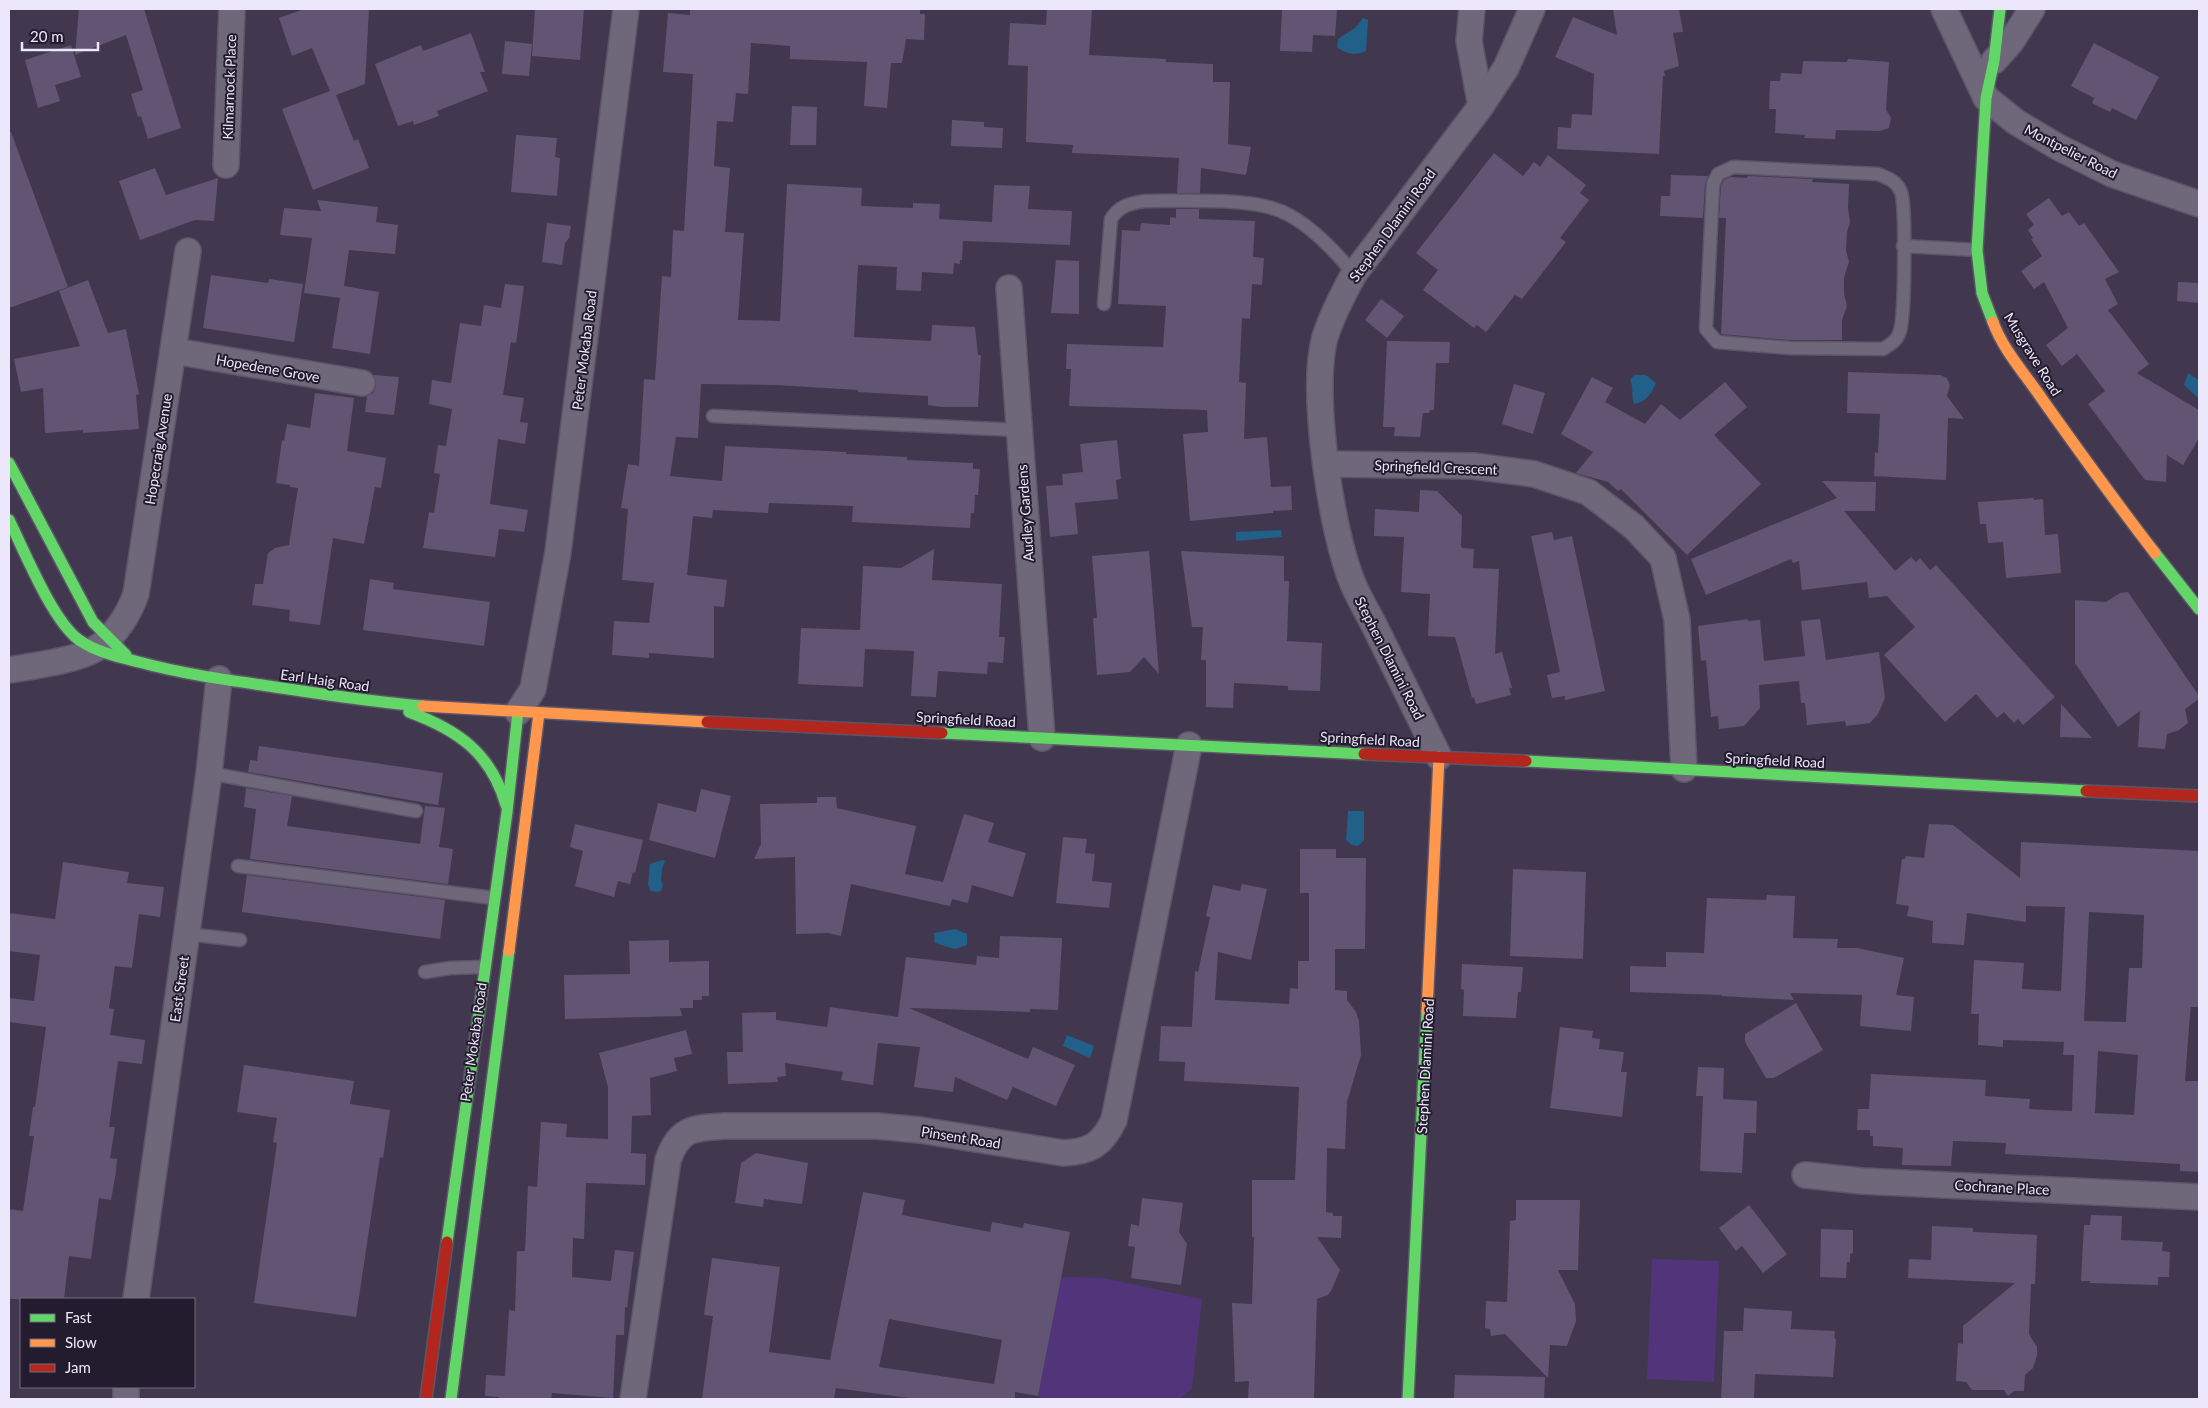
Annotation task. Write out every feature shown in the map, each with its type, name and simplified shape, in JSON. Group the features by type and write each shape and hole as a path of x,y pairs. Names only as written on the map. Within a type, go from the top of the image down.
{"street":[{"name":"Kilmarnock Place","path":"226,165 232,9"},
{"name":"Peter Mokaba Road","path":"426,1399 507,812 533,689 558,552 626,9"},
{"path":"1472,9 1469,41 1481,106"},
{"name":"Stephen Dlamini Road","path":"1408,1399 1439,757 1353,584 1339,546 1320,402 1323,354 1325,337 1338,305 1354,274 1481,106 1506,68 1532,9"},
{"name":"Montpelier Road","path":"1944,9 1986,98 2016,122 2058,147 2112,174 2199,204"},
{"name":"Musgrave Road","path":"2000,9 1994,61 1986,98 1977,250 1982,293 1996,331 2112,497 2199,610"},
{"path":"1994,61 2011,42 2032,9"},
{"name":"Hopecraig Avenue","path":"101,643 123,622 136,594 188,251"},
{"name":"Audley Gardens","path":"1009,288 1042,738"},
{"name":"Hopedene Grove","path":"174,351 362,383"},
{"path":"9,463 93,622 101,643 56,661 9,670"},
{"name":"Springfield Crescent","path":"1327,464 1473,466 1534,474 1588,492 1634,528 1663,558 1677,620 1684,769"},
{"name":"Earl Haig Road","path":"9,520 54,611 79,640 101,643 131,659 169,670 219,679 382,703 528,712"},
{"name":"East Street","path":"136,1298 209,773 219,679"},
{"path":"382,703 428,718 474,746 497,777 504,796 507,812"},
{"name":"Peter Mokaba Road","path":"451,1399 479,1194 528,712"},
{"name":"Springfield Road","path":"528,712 2199,796"},
{"name":"Pinsent Road","path":"633,1399 668,1160 672,1147 680,1136 687,1132 705,1127 724,1126 877,1126 920,1130 1063,1153 1078,1153 1095,1146 1101,1141 1114,1120 1189,745"},
{"path":"2179,796 2199,787"},
{"name":"Cochrane Place","path":"1805,1176 1862,1181 2199,1197"}],"lane":[{"path":"1733,167 1821,170 1878,174 1891,179 1898,186 1902,194 1904,214 1903,246 1903,311 1901,330 1895,342 1883,349 1790,348 1727,344 1717,342 1706,329 1713,184 1718,174 1724,170 1733,167"},
{"path":"1104,304 1110,218 1118,209 1127,204 1145,201 1255,204 1276,209 1320,238 1338,254 1354,274"},
{"path":"1903,246 1977,250"},
{"path":"713,416 1019,430"},
{"path":"209,773 416,811"},
{"path":"238,866 494,898"},
{"path":"187,934 240,940"},
{"path":"424,972 450,968 484,968"}],"shaded area":[{"path":"1652,1259 1719,1261 1714,1382 1647,1379"},
{"path":"1061,1277 1103,1278 1202,1299 1192,1388 1180,1399 1043,1399 1038,1396"}],"water":[{"path":"1363,18 1368,20 1366,51 1351,54 1337,47 1338,39 1355,28"},
{"path":"2188,373 2199,380 2199,399 2184,385"},
{"path":"1634,375 1646,375 1656,383 1648,397 1634,404 1630,380"},
{"path":"1281,530 1282,537 1236,541 1236,532"},
{"path":"1348,811 1364,811 1364,840 1358,846 1352,845 1346,840"},
{"path":"665,861 661,880 663,886 661,891 651,891 648,885 650,864"},
{"path":"955,929 967,934 967,945 955,949 935,943 934,933"},
{"path":"1067,1035 1094,1046 1090,1058 1063,1046"}],"building":[{"path":"79,9 144,9 181,128 148,139 141,116 138,117 131,94 143,90 126,35 75,55"},
{"path":"304,9 369,9 365,84 336,95 354,141 358,139 369,168 313,190 282,109 330,91 312,48 292,56 279,18"},
{"path":"535,9 584,9 580,60 532,56"},
{"path":"690,9 920,9 920,14 925,14 924,40 906,39 902,63 891,63 887,108 864,106 867,62 790,59 790,46 751,43 748,94 736,93 733,122 717,121 714,166 730,168 725,232 744,233 738,320 780,321 787,184 862,188 861,206 913,208 913,203 940,204 939,219 992,222 994,185 1030,186 1028,209 1072,211 1070,245 963,241 962,260 960,260 960,264 954,263 953,274 922,272 921,291 896,290 897,267 858,265 854,337 931,341 932,325 975,327 978,355 981,355 978,407 942,407 928,405 928,396 858,392 858,390 776,385 701,384 698,438 676,437 670,476 722,481 725,446 846,452 846,454 907,457 907,460 973,463 973,469 980,469 978,495 975,495 974,513 971,513 970,528 852,522 853,506 769,503 768,513 713,510 712,518 693,516 687,575 727,580 724,607 714,606 714,658 649,653 649,658 612,655 614,621 649,623 654,583 622,580 628,509 621,508 628,464 639,466 644,379 655,380 662,276 671,277 673,230 684,231 693,74 663,72 668,13 690,15"},
{"path":"1047,9 1092,9 1089,55 1166,59 1166,62 1213,64 1213,82 1230,82 1228,144 1251,147 1246,175 1201,168 1200,193 1177,193 1179,158 1072,153 1073,145 1026,142 1028,66 1008,65 1010,23 1046,25"},
{"path":"1282,9 1337,9 1335,36 1313,35 1312,52 1280,51"},
{"path":"1613,9 1679,9 1683,32 1673,33 1679,66 1664,71 1659,154 1557,149 1558,127 1571,128 1572,114 1592,115 1594,74 1555,57 1573,17 1617,35"},
{"path":"471,33 485,72 480,72 488,91 437,111 439,116 414,125 413,121 398,126 375,64 421,45 423,51"},
{"path":"505,41 532,44 529,76 502,74"},
{"path":"2094,43 2159,77 2136,120 2112,108 2110,112 2092,103 2094,98 2071,86"},
{"path":"71,45 81,77 55,85 60,101 38,108 25,60"},
{"path":"1848,59 1889,62 1886,110 1891,118 1889,128 1880,131 1836,130 1835,139 1804,138 1805,135 1775,133 1776,109 1769,109 1770,81 1780,81 1781,73 1802,74 1803,61 1847,62"},
{"path":"792,106 817,107 816,145 790,145"},
{"path":"952,120 984,122 984,127 1003,128 1002,148 951,146"},
{"path":"9,132 11,132 68,287 9,308"},
{"path":"516,135 557,138 555,157 560,158 557,196 511,192"},
{"path":"1494,153 1523,176 1534,162 1540,167 1548,155 1586,185 1580,193 1589,200 1560,238 1566,242 1533,285 1522,299 1515,295 1486,332 1477,325 1474,328 1423,290 1438,270 1416,253"},
{"path":"155,168 166,195 218,178 214,221 195,220 140,240 119,181"},
{"path":"1671,175 1708,176 1705,184 1703,218 1660,216 1661,196 1670,196"},
{"path":"1748,176 1813,179 1812,182 1849,184 1848,208 1850,222 1847,232 1846,250 1849,262 1844,278 1844,294 1847,306 1842,320 1842,340 1790,340 1721,334 1726,218 1719,218 1721,186 1724,180 1730,177 1747,178"},
{"path":"2049,198 2062,216 2069,212 2079,226 2084,223 2119,272 2105,279 2118,304 2108,310 2149,364 2137,373 2199,410 2199,438 2183,465 2167,455 2166,482 2145,480 2088,404 2105,391 2077,354 2062,366 2046,345 2068,328 2044,282 2034,289 2021,271 2042,256 2031,239 2033,238 2028,230 2034,225 2026,214"},
{"path":"317,200 378,207 376,222 398,225 395,254 349,250 344,286 379,292 370,354 332,348 340,298 304,293 312,238 280,235 284,208 321,211"},
{"path":"1176,209 1199,209 1199,219 1255,221 1253,257 1264,258 1262,285 1252,284 1250,319 1242,318 1239,382 1246,383 1244,439 1267,437 1271,487 1291,486 1292,510 1190,521 1183,434 1208,432 1207,410 1069,406 1071,369 1066,369 1067,344 1163,347 1166,306 1118,304 1122,230 1140,231 1141,223 1170,225 1170,217 1176,218"},
{"path":"547,223 571,226 569,238 565,243 562,265 542,262"},
{"path":"1056,260 1079,261 1079,314 1051,313"},
{"path":"211,275 268,283 269,279 303,284 294,342 203,328"},
{"path":"88,280 108,333 126,329 139,394 136,395 139,429 83,433 83,430 45,433 43,388 21,392 14,359 80,346 59,291"},
{"path":"2178,282 2199,283 2199,303 2177,301"},
{"path":"505,284 524,286 516,343 511,342 503,395 524,398 520,422 528,423 525,444 498,439 490,504 528,510 524,532 499,529 495,557 423,548 429,512 434,513 440,474 434,473 438,445 446,446 452,409 429,404 432,380 451,383 460,323 481,326 484,305 501,308"},
{"path":"1381,299 1404,316 1387,338 1365,320"},
{"path":"1387,341 1450,342 1449,363 1436,363 1434,410 1430,410 1429,413 1423,413 1420,437 1394,436 1395,427 1383,427"},
{"path":"1848,372 1940,375 1947,378 1950,385 1947,396 1964,419 1948,418 1946,480 1874,476 1875,452 1878,453 1880,414 1847,413"},
{"path":"373,375 399,377 394,415 365,412 367,396 373,393 376,386"},
{"path":"1592,377 1613,388 1605,402 1645,424 1661,404 1680,420 1725,382 1747,407 1714,435 1761,484 1687,555 1621,489 1618,491 1608,482 1576,473 1593,452 1561,434"},
{"path":"1514,384 1545,393 1533,434 1502,424"},
{"path":"315,393 354,398 347,451 386,458 381,488 375,487 364,544 333,538 320,625 289,621 290,610 252,605 255,584 263,584 268,553 275,548 289,545 298,488 276,483 282,440 284,441 287,424 310,428"},
{"path":"1117,440 1121,479 1116,480 1118,499 1075,503 1078,534 1050,537 1046,486 1063,485 1062,474 1083,472 1080,444"},
{"path":"1822,481 1876,482 1875,511 1844,511 1895,571 1911,557 1916,562 1920,558 1930,570 1936,565 2055,697 2023,725 2018,719 2014,723 2004,712 1997,718 1976,694 1945,722 1884,655 1915,627 1887,596 1869,598 1867,582 1802,590 1799,561 1793,563 1791,559 1706,595 1691,559 1837,498"},
{"path":"1420,490 1437,491 1462,516 1461,546 1462,548 1474,549 1473,568 1499,569 1495,654 1502,652 1512,688 1509,688 1511,695 1476,704 1474,697 1472,698 1455,637 1428,636 1430,594 1401,592 1404,537 1374,536 1375,509 1419,512"},
{"path":"2034,498 2034,500 2043,499 2045,535 2058,534 2061,573 2006,578 2003,542 1988,543 1986,524 1980,524 1978,502"},
{"path":"1552,532 1554,540 1572,536 1605,691 1565,700 1565,696 1552,698 1547,675 1560,672 1531,536"},
{"path":"934,549 932,580 1002,584 999,637 1005,637 1003,663 988,662 987,674 938,671 936,697 911,696 914,651 865,649 863,687 798,684 801,628 860,630 863,566 901,568"},
{"path":"1149,551 1159,674 1144,657 1130,672 1097,675 1093,618 1097,618 1092,556"},
{"path":"1181,551 1284,556 1284,581 1289,581 1287,641 1322,643 1320,691 1288,690 1288,686 1234,683 1233,708 1206,707 1206,660 1201,660 1203,627 1192,627"},
{"path":"370,579 394,583 393,589 490,602 484,646 363,630"},
{"path":"2128,592 2199,696 2199,699 2185,709 2188,723 2179,730 2167,734 2165,749 2138,747 2140,711 2118,727 2075,663 2075,600 2106,602 2120,593"},
{"path":"1748,619 1748,621 1760,620 1764,661 1805,656 1801,621 1820,619 1826,660 1879,652 1885,698 1878,714 1870,723 1846,726 1845,721 1807,725 1805,703 1801,703 1799,681 1759,685 1760,708 1744,726 1719,729 1718,716 1711,717 1706,660 1701,661 1698,626"},
{"path":"2061,704 2092,738 2060,737"},
{"path":"259,746 443,773 438,805 248,772 250,760 257,761"},
{"path":"246,788 292,796 287,826 420,844 425,806 445,808 439,847 453,849 448,884 250,859 256,809 244,807"},
{"path":"701,789 731,796 715,858 649,840 658,803 696,812"},
{"path":"817,797 836,797 837,808 916,826 905,874 943,882 964,814 994,823 988,842 1026,853 1013,897 972,885 968,903 952,899 950,906 851,884 841,936 828,933 796,934 795,857 754,859 761,844 760,804 817,803"},
{"path":"575,824 643,840 635,873 633,872 630,884 618,881 614,897 575,886 583,851 570,847"},
{"path":"1929,824 1953,825 2020,878 2021,842 2199,851 2199,1007 2191,1007 2185,1081 2199,1081 2199,1172 2180,1171 2180,1164 2005,1154 2006,1143 1953,1141 1951,1166 1902,1165 1903,1148 1873,1146 1873,1136 1870,1136 1870,1130 1857,1130 1858,1109 1869,1109 1871,1074 1986,1080 1985,1096 2030,1099 2029,1109 2072,1111 2074,1055 2063,1055 2064,1042 2003,1040 2003,1047 1978,1045 1979,1014 1971,1014 1974,960 2024,963 2022,989 2061,991 2065,907 2026,906 2026,922 1967,913 1964,945 1932,943 1933,921 1907,916 1909,906 1896,904 1902,859 1905,859 1906,856 1924,858","holes":["2089,912 2144,915 2142,968 2129,968 2126,1022 2084,1021","2098,1051 2138,1055 2134,1115 2095,1113"]},
{"path":"1063,837 1087,839 1085,853 1095,854 1092,881 1112,883 1109,908 1056,903"},
{"path":"1300,849 1336,849 1336,858 1366,858 1365,949 1335,949 1335,990 1347,991 1347,1000 1356,1012 1359,1021 1361,1055 1347,1102 1345,1149 1327,1148 1326,1212 1333,1213 1333,1216 1342,1216 1341,1238 1317,1237 1340,1270 1328,1295 1317,1299 1314,1399 1248,1399 1249,1381 1235,1382 1232,1303 1252,1304 1254,1237 1252,1237 1252,1180 1295,1180 1299,1087 1184,1081 1185,1062 1159,1061 1161,1026 1192,1027 1195,971 1198,972 1210,917 1206,916 1213,885 1240,891 1242,884 1267,889 1251,960 1218,952 1215,1000 1289,1004 1290,988 1298,989 1298,961 1309,961 1309,893 1300,893"},
{"path":"63,862 129,872 127,883 164,887 160,917 139,914 132,968 115,966 109,1008 114,1009 110,1035 145,1040 142,1064 118,1061 109,1127 115,1127 110,1158 117,1159 116,1172 111,1200 99,1198 91,1259 69,1256 64,1298 9,1299 9,1209 23,1211 34,1136 29,1136 46,1027 9,1022 9,998 34,1001 40,955 9,951 9,913 55,919"},
{"path":"1513,869 1586,872 1583,959 1510,956"},
{"path":"247,875 445,900 440,939 242,912"},
{"path":"1767,895 1795,896 1793,938 1838,939 1837,948 1857,948 1904,958 1896,995 1914,997 1911,1031 1860,1026 1862,995 1790,993 1794,1000 1630,992 1630,966 1666,967 1666,952 1704,953 1707,898 1766,900"},
{"path":"1000,936 1062,938 1058,1010 1030,1009 1030,1012 909,1008 1028,1059 1033,1047 1075,1065 1056,1106 1013,1087 1007,1100 955,1077 953,1092 914,1087 920,1047 878,1043 873,1085 841,1080 843,1072 785,1063 786,1076 777,1077 778,1082 728,1084 727,1052 743,1052 742,1013 776,1012 776,1020 827,1027 830,1007 898,1017 906,957 976,965 977,956 999,958"},
{"path":"669,940 669,962 709,961 709,996 702,996 702,1000 693,1000 693,1008 680,1008 682,1016 565,1019 564,975 630,974 629,941"},
{"path":"1462,964 1523,967 1521,992 1518,992 1516,1018 1463,1016"},
{"path":"1796,1003 1823,1050 1774,1078 1766,1078 1745,1042 1745,1034"},
{"path":"1560,1027 1593,1031 1592,1038 1600,1039 1599,1049 1624,1052 1621,1072 1627,1072 1622,1117 1550,1108"},
{"path":"686,1030 692,1054 674,1058 677,1071 650,1078 651,1115 632,1116 631,1153 646,1154 645,1185 586,1183 584,1239 573,1238 572,1277 611,1281 615,1250 634,1252 627,1308 625,1307 624,1335 616,1335 613,1398 552,1393 551,1399 499,1399 499,1397 485,1396 486,1375 505,1376 509,1310 515,1311 517,1251 525,1251 528,1186 537,1187 541,1122 567,1124 566,1137 608,1139 608,1087 599,1053"},
{"path":"244,1065 354,1081 350,1104 390,1110 383,1158 380,1157 356,1317 254,1303 277,1143 273,1142 277,1118 237,1112"},
{"path":"1698,1067 1724,1068 1723,1099 1757,1101 1756,1133 1744,1133 1742,1173 1700,1171 1703,1096 1696,1096"},
{"path":"756,1153 808,1163 802,1204 764,1199 763,1207 735,1203 741,1163"},
{"path":"863,1192 905,1200 902,1215 990,1232 992,1222 1023,1228 1024,1223 1070,1232 1038,1396 1015,1392 1015,1399 916,1399 836,1388 834,1399 702,1399 713,1316 704,1315 712,1258 780,1267 769,1352 830,1360","holes":["889,1319 1002,1340 994,1384 879,1367"]},
{"path":"1142,1198 1183,1203 1179,1232 1187,1244 1181,1285 1131,1278 1135,1247 1128,1246 1131,1224 1139,1226"},
{"path":"1516,1200 1580,1200 1578,1270 1558,1270 1575,1304 1576,1321 1567,1346 1550,1345 1548,1378 1505,1334 1491,1336 1490,1329 1485,1328 1486,1301 1507,1302 1510,1221 1516,1220"},
{"path":"1749,1205 1787,1254 1763,1273 1742,1246 1736,1251 1719,1228"},
{"path":"2091,1215 2122,1216 2121,1240 2163,1242 2162,1251 2170,1252 2169,1277 2158,1277 2158,1285 2090,1283 2090,1281 2081,1281 2084,1225 2090,1225"},
{"path":"1932,1226 1973,1228 1973,1232 2037,1235 2035,1284 2031,1284 2029,1334 2037,1347 2037,1355 2033,1368 2025,1375 2024,1391 2014,1391 2008,1396 2004,1390 1972,1390 1966,1382 1956,1381 1958,1343 1963,1344 1963,1326 2015,1283 1908,1278 1909,1259 1931,1260"},
{"path":"1821,1229 1853,1230 1853,1253 1850,1254 1850,1262 1847,1262 1846,1278 1820,1277"},
{"path":"1744,1308 1792,1311 1791,1329 1835,1331 1833,1377 1755,1374 1754,1399 1721,1399 1724,1331 1743,1331"},
{"path":"1455,1375 1545,1377 1544,1399 1454,1399"}],"traffic: fast":[{"path":"1993,322 1982,293 1977,250 1986,98 1994,61 2000,9"},
{"path":"9,463 93,622 126,655"},
{"path":"9,520 49,602 69,630 79,640 93,648 108,654 200,675 342,697 423,706"},
{"path":"2155,553 2199,609"},
{"path":"409,712 443,727 482,757 500,787 506,805"},
{"path":"447,1242 507,812 518,712"},
{"path":"942,733 1364,754"},
{"path":"1526,761 2086,791"},
{"path":"451,1399 509,951"},
{"path":"1408,1399 1427,1011"}],"traffic: slow":[{"path":"1993,322 2015,362 2155,553"},
{"path":"423,706 707,722"},
{"path":"509,951 539,713"},
{"path":"1427,1011 1439,757"}],"traffic: jam":[{"path":"707,722 942,733"},
{"path":"1364,754 1526,761"},
{"path":"2086,791 2199,796"},
{"path":"426,1399 447,1242"}]}
